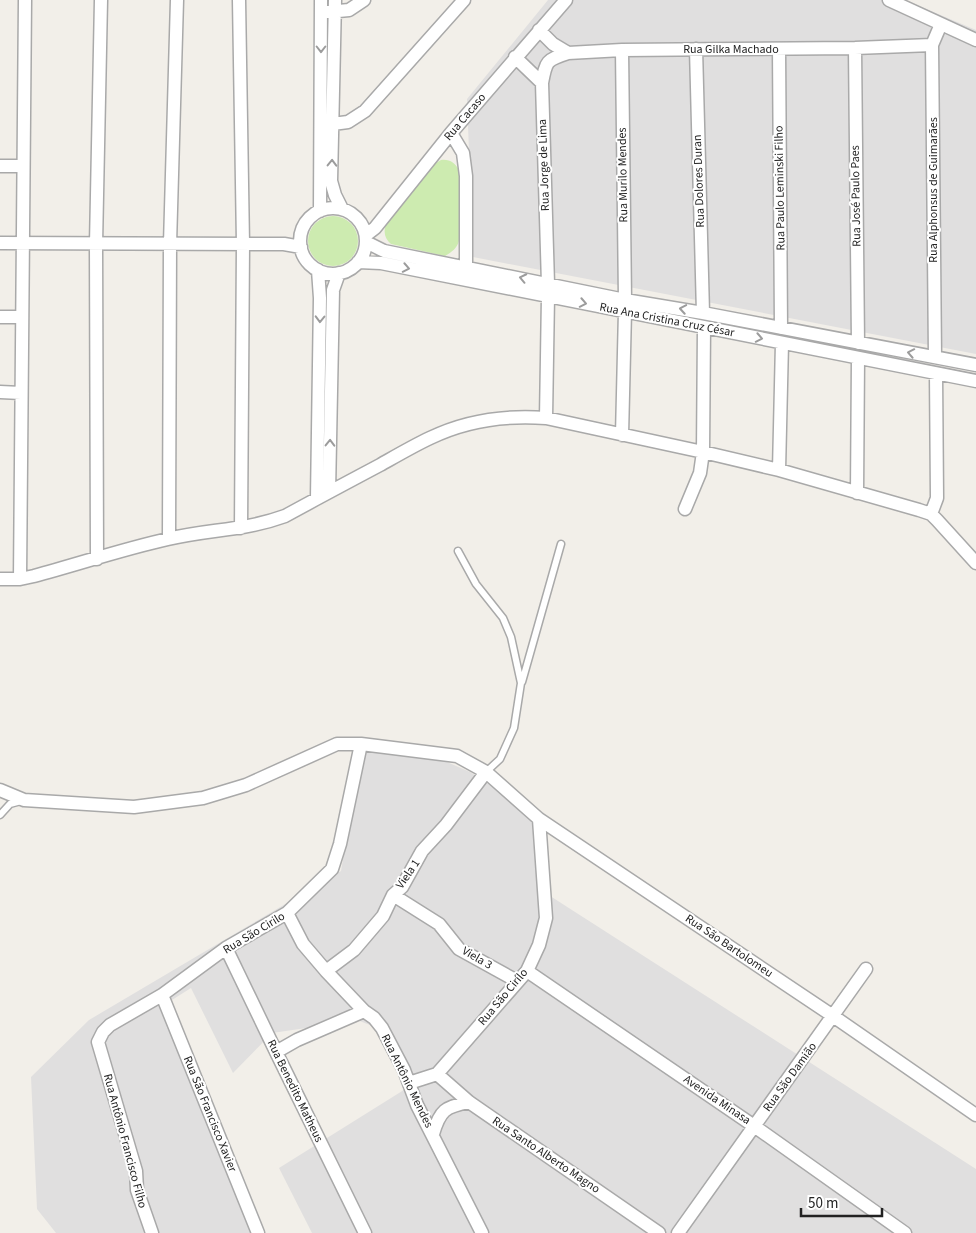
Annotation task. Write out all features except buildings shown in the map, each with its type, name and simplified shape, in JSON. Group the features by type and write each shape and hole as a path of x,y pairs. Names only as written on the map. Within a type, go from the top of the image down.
{"street":[{"path":"20,579 25,0"},
{"path":"97,558 96,244 101,0"},
{"path":"169,538 170,244 177,0"},
{"path":"239,0 243,244 241,528"},
{"path":"342,209 331,181 326,125 321,6 334,6 349,10 364,0"},
{"path":"326,125 348,122 365,111 464,0"},
{"name":"Rua Cacaso","path":"366,238 451,133 566,0"},
{"path":"888,0 976,40"},
{"path":"320,211 334,6"},
{"name":"Rua Alphonsus de Guimarães","path":"935,357 932,45 941,24"},
{"path":"539,30 553,44 568,53"},
{"name":"Rua Gilka Machado","path":"568,53 622,50 855,48 932,45"},
{"name":"Rua José Paulo Paes","path":"855,48 858,343"},
{"name":"Rua Dolores Duran","path":"696,49 703,313"},
{"name":"Rua Paulo Leminski Filho","path":"779,49 781,328"},
{"name":"Rua Murilo Mendes","path":"622,50 625,306 622,435"},
{"path":"542,83 545,66 552,58 568,53"},
{"path":"515,57 542,83"},
{"name":"Rua Jorge de Lima","path":"542,83 548,290 546,418"},
{"path":"451,133 463,153 466,176 466,266"},
{"path":"0,166 23,166"},
{"path":"334,208 342,209 355,216 360,222 366,238 365,250 358,262 352,267 339,273 325,273 318,270 307,260 301,247 304,226 320,211 334,208"},
{"name":"Rua Ana Cristina Cruz César","path":"366,238 384,251 466,266 548,290"},
{"path":"0,243 284,244 301,247"},
{"name":"Rua Ana Cristina Cruz César","path":"358,262 381,263 548,290 625,306 704,327 976,382"},
{"path":"317,498 320,298 318,270"},
{"path":"329,492 333,290 339,273"},
{"name":"Rua Ana Cristina Cruz César","path":"625,306 703,313 976,365"},
{"path":"0,317 22,317"},
{"path":"685,508 700,472 703,452 704,327"},
{"path":"779,470 782,343"},
{"path":"857,493 858,358"},
{"path":"931,514 937,498 936,374"},
{"path":"0,392 21,393"},
{"path":"0,579 20,579 34,576 169,538 241,528 268,522 284,516 422,441 459,426 510,417 546,418 703,452 779,470 931,514 976,563"},
{"path":"0,790 24,800 134,806 203,798 246,785 337,744 361,744 457,756 486,772"},
{"name":"Rua São Cirilo","path":"100,1049 98,1042 103,1032 110,1025 162,996 226,948 287,913 332,869 340,844 361,744"},
{"name":"Rua São Bartolomeu","path":"486,772 539,819 833,1016 976,1115"},
{"name":"Viela 1","path":"326,972 354,950 383,916 393,895 402,887 422,851 446,825 486,772"},
{"name":"Rua São Cirílo","path":"437,1074 527,971 539,945 546,918 539,819"},
{"name":"Viela 3","path":"393,895 439,924 459,949 517,981"},
{"name":"Rua Antônio Mendes","path":"287,913 303,944 326,972 382,1028 409,1083 414,1098 482,1233"},
{"name":"Rua Benedito Matheus","path":"226,948 365,1233"},
{"name":"Rua São Damião","path":"678,1233 866,969"},
{"name":"Avenida Minasa","path":"527,971 754,1126 905,1233"},
{"name":"Rua São Francisco Xavier","path":"162,996 258,1233"},
{"path":"276,1052 296,1040 364,1011"},
{"name":"Rua Antônio Francisco Filho","path":"100,1049 136,1171 139,1195 152,1233"},
{"path":"409,1083 437,1074"},
{"name":"Rua Santo Alberto Magno","path":"437,1074 469,1102 659,1233"},
{"name":"Rua Antônio Mendes","path":"433,1134 442,1112 451,1106 469,1102"}],"lane":[{"path":"486,772 500,759 514,728 521,683 561,544"},
{"path":"458,551 476,584 503,618 511,637 521,683"},
{"path":"0,815 10,804 24,800"}],"shaded area":[{"path":"548,0 905,0 976,30 976,354 473,257 467,99"},
{"path":"362,750 424,752 470,772 498,790 507,799 541,819 547,894 976,1169 976,1233 312,1233 279,1168 407,1088 375,1027 352,1018 327,1025 272,1033 233,1073 191,988 164,1005 259,1233 56,1233 37,1209 31,1077 89,1020 341,871"}],"green space":[{"path":"441,160 452,162 459,170 459,241 457,246 445,256 391,244 385,236 386,224 434,164"},
{"path":"328,216 338,216 351,223 358,236 358,246 351,259 338,266 328,266 319,262 312,255 308,246 308,236 312,227 319,220"}]}
